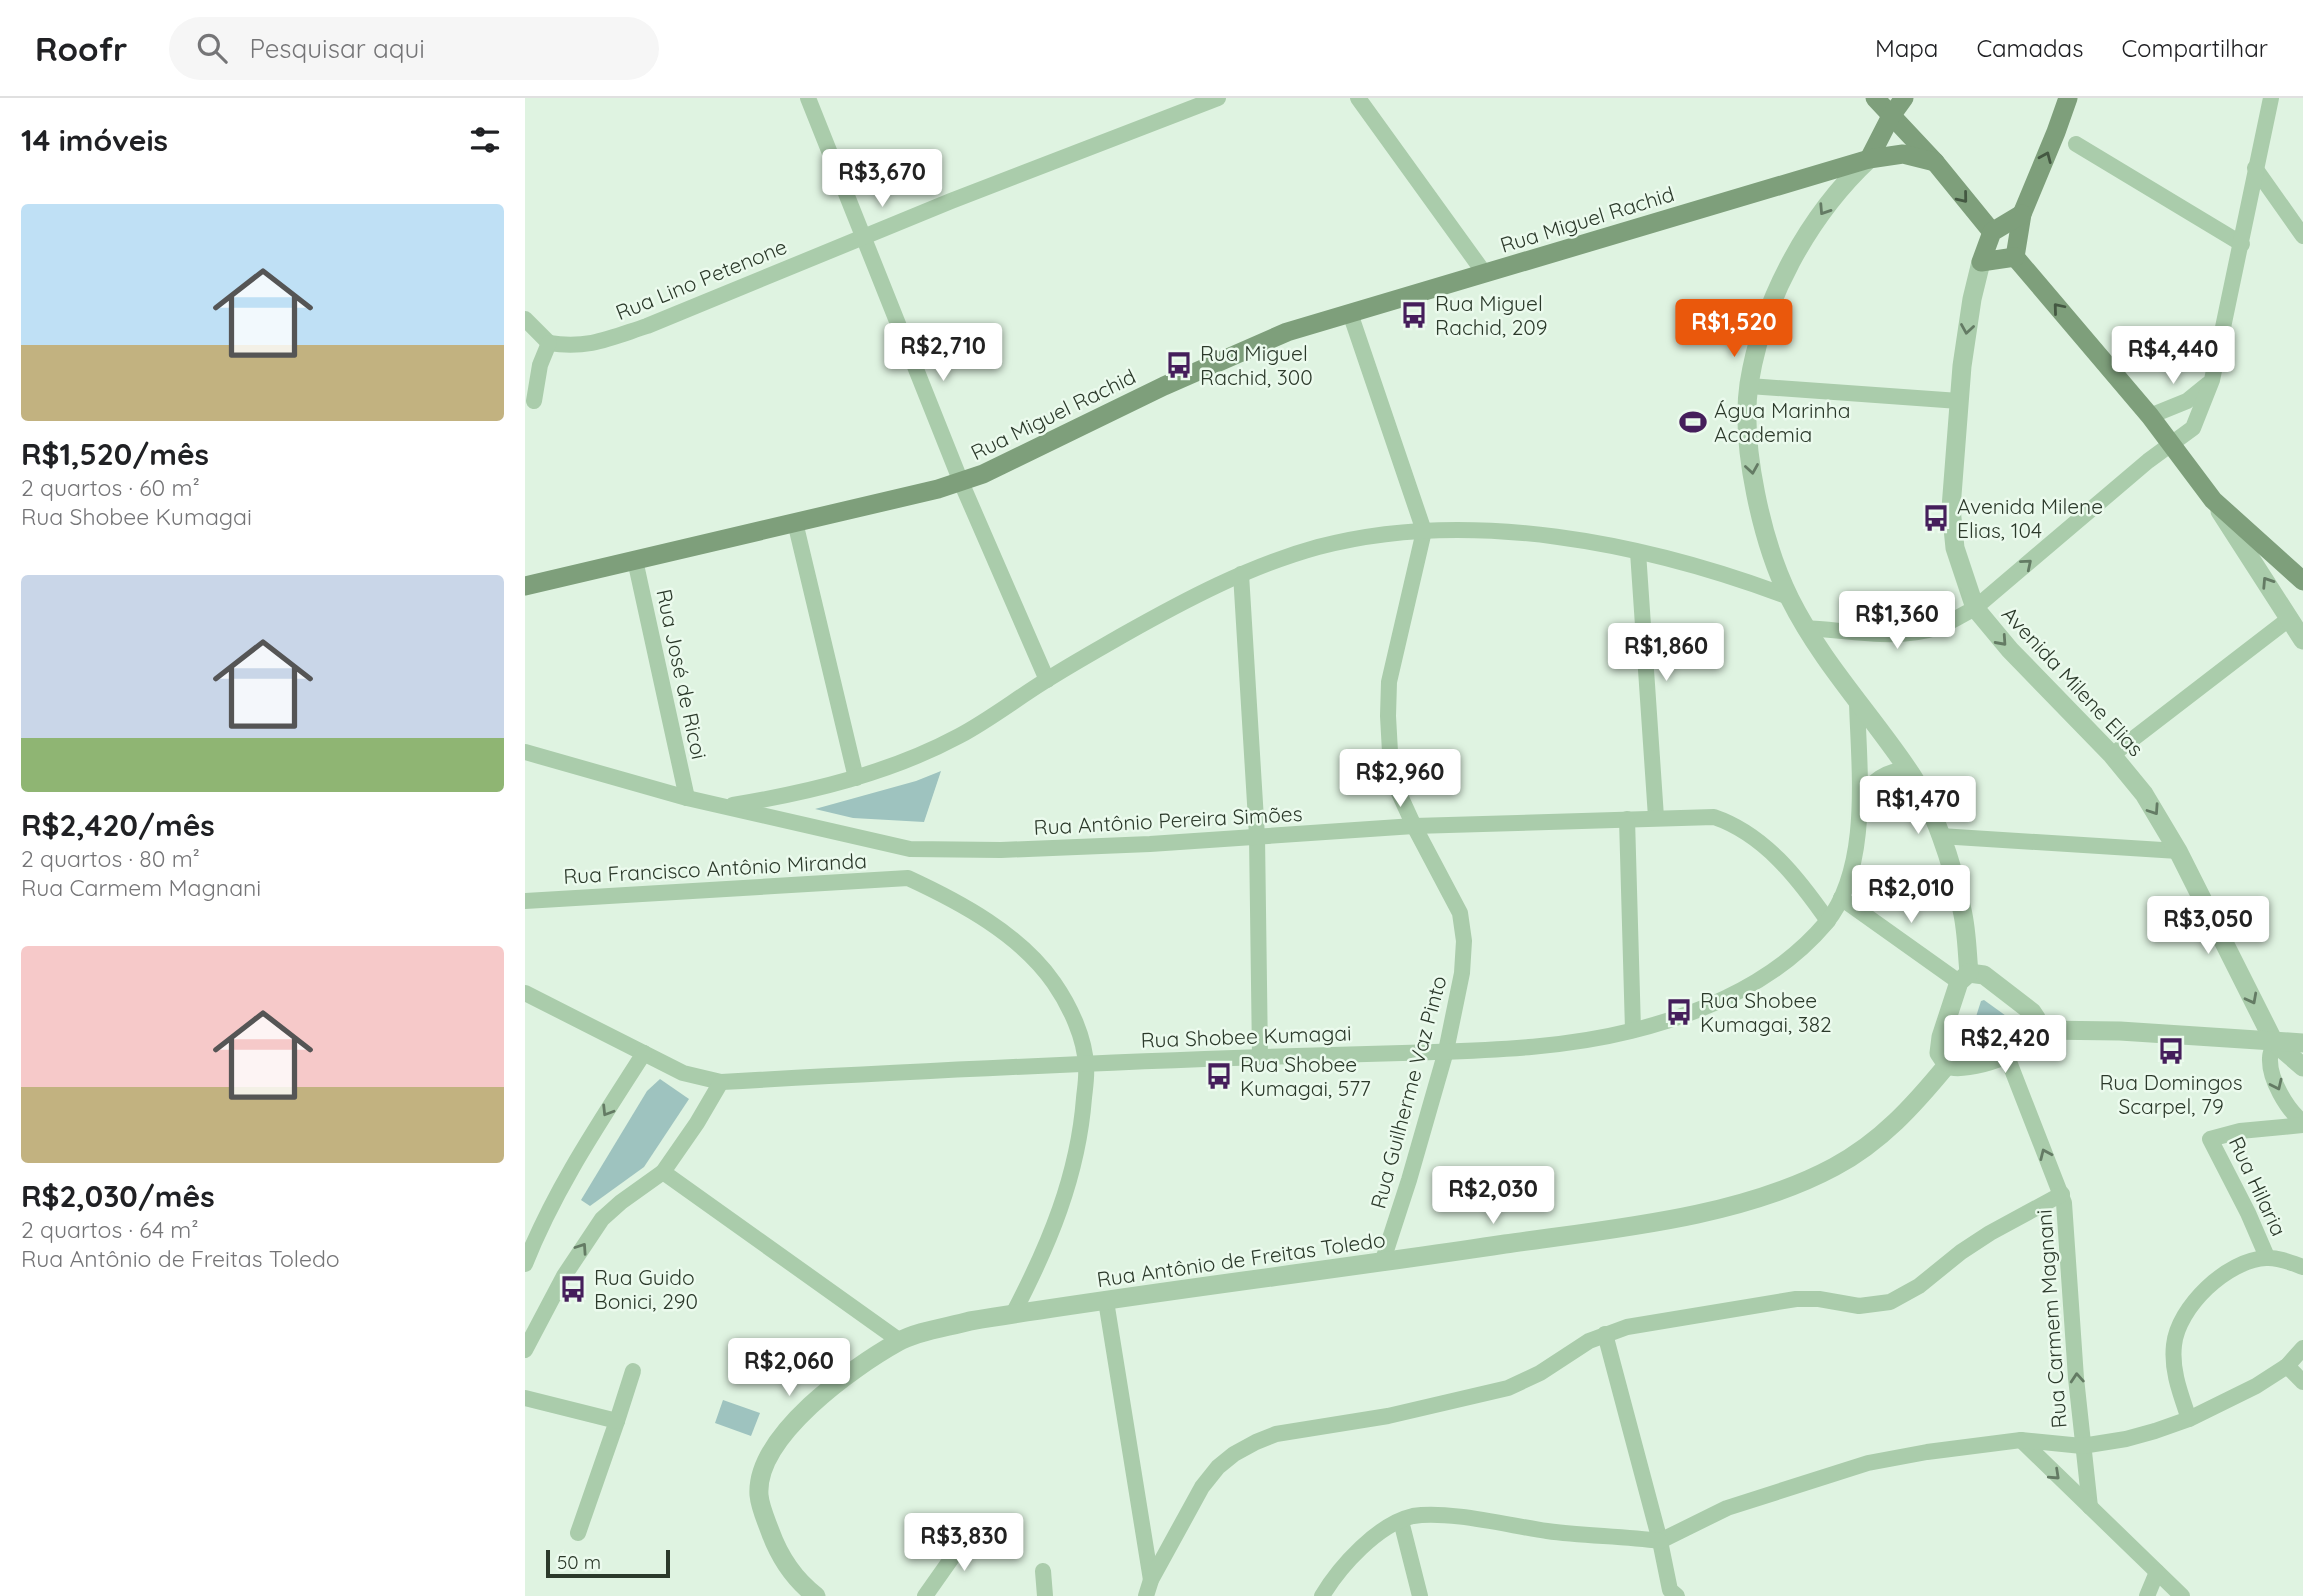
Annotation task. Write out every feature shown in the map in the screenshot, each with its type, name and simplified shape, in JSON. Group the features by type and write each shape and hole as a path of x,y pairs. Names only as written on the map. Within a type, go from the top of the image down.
{"main road":[{"path":"1875,98 1935,162 1992,232 2022,214"},
{"path":"1869,159 1891,116 1905,98"},
{"path":"2068,98 2022,214 2015,257 2150,416 2213,500 2303,581"},
{"name":"Rua Miguel Rachid","path":"525,586 961,482 1287,332 1869,159 1903,154 1935,162"},
{"name":"Avenida Milene Elias","path":"1981,262 1992,232"},
{"path":"1981,262 2015,257"}],"street":[{"path":"808,98 961,482 1047,680"},
{"name":"Rua Lino Petenone","path":"549,343 573,347 603,341 647,326 863,236 1218,98"},
{"path":"1358,98 1485,274"},
{"path":"1805,628 1907,632 1935,628 1954,620 1975,608 2148,461 2193,428 2212,380 2271,98"},
{"path":"2076,144 2242,244"},
{"path":"1869,159 1838,189 1793,260 1768,312 1756,350 1749,386 1749,448 1756,499 1768,542 1789,597 1805,628 1857,703 1909,770 1940,836 1962,911 1964,978 1939,1046 1942,1060 1947,1065 1962,1068 2006,1054 2032,1042 2041,1030"},
{"path":"2256,168 2303,236"},
{"name":"Avenida Milene Elias","path":"1981,262 1969,321 1959,401 1952,522 1959,561 1975,608 2010,650 2112,755 2144,794 2178,851 2274,1042 2303,1067"},
{"path":"1350,313 1424,531"},
{"path":"525,319 549,343 540,365 534,401"},
{"path":"2150,416 2187,401 2212,380"},
{"path":"1749,386 1959,401"},
{"path":"2213,500 2303,640"},
{"path":"795,522 856,778"},
{"name":"Rua Antônio Pereira Simões","path":"724,807 856,778 917,756 961,735 1135,628 1241,574 1319,547 1364,538 1424,531 1500,532 1541,536 1639,552 1733,577 1789,597"},
{"name":"Rua Guilherme Vaz Pinto","path":"1382,1262 1446,1051 1462,973 1464,941 1460,913 1398,791 1390,752 1389,682 1424,531"},
{"path":"1639,552 1656,817"},
{"name":"Rua José de Ricoi","path":"635,560 687,798"},
{"path":"1241,574 1257,836 1260,1057"},
{"path":"2112,755 2290,618"},
{"name":"Rua Shobee Kumagai","path":"525,993 683,1073 721,1082 1532,1047 1584,1041 1681,1016 1752,985 1779,968 1828,921 1842,898 1855,846 1860,800 1857,703"},
{"name":"Rua Antônio Pereira Simões","path":"525,752 687,798 911,849 1001,850 1150,844 1414,826 1714,817 1735,824 1760,841 1781,862 1828,921"},
{"path":"1860,800 1869,786 1884,774 1909,770"},
{"path":"1627,819 1633,1030"},
{"path":"1940,836 2178,851"},
{"path":"911,849 908,878 956,900 1000,930 1031,957 1053,982 1081,1037 1087,1066 1082,1129 1072,1173 1047,1245 1013,1314"},
{"name":"Rua Francisco Antônio Miranda","path":"525,901 908,878"},
{"path":"1842,898 1964,978 1984,975 2032,1012 2041,1030"},
{"path":"2041,1030 2120,1031 2303,1043"},
{"name":"Avenida Milene Elias","path":"2274,1042 2270,1058 2271,1073 2289,1108 2303,1124"},
{"path":"525,1264 560,1186 644,1054"},
{"name":"Rua Carmem Magnani","path":"2006,1054 2033,1129 2062,1194 2090,1507"},
{"name":"Rua Antônio de Freitas Toledo","path":"815,1596 794,1575 775,1544 759,1494 766,1462 780,1437 806,1409 843,1379 900,1340 970,1321 1013,1314 1674,1218 1765,1195 1832,1168 1859,1153 1899,1120 1947,1065"},
{"path":"525,1350 563,1276 602,1219 663,1172 721,1082"},
{"name":"Rua Hilaria","path":"2267,1257 2210,1139 2263,1128 2303,1124"},
{"path":"663,1172 900,1340"},
{"path":"1146,1596 1151,1580 1202,1487 1218,1467 1256,1442 1276,1434 1388,1416 1508,1388 1526,1381 1589,1342 1627,1327 1796,1299 1819,1299 1859,1306 1890,1302 1919,1286 1961,1252 1990,1233 2062,1194"},
{"path":"2189,1419 2177,1382 2173,1348 2180,1321 2192,1303 2209,1286 2249,1262 2267,1257 2303,1267"},
{"path":"1106,1301 1151,1580"},
{"path":"1605,1334 1672,1594"},
{"path":"1322,1596 1355,1552 1401,1521 1414,1516 1445,1516 1550,1531 1660,1541 1727,1508 1868,1463 1927,1452 2021,1440 2083,1446 2126,1439 2189,1419 2256,1386 2287,1366 2303,1348"},
{"path":"2287,1366 2303,1382"},
{"path":"578,1533 633,1371"},
{"path":"525,1398 617,1421"},
{"path":"2021,1440 2182,1596"},
{"path":"1401,1521 1420,1596"},
{"path":"925,1596 973,1528"},
{"path":"1043,1570 1045,1596"},
{"path":"2147,1596 2157,1572"}],"shaded area":[{"path":"941,771 924,822 853,818 815,809 916,781"},
{"path":"1984,1000 2020,1028 1967,1045 1981,1001"},
{"path":"660,1079 689,1099 644,1167 590,1206 581,1200 647,1091"},
{"path":"723,1400 760,1413 751,1436 715,1423"}],"place":[{"name":"Rua Miguel Rachid, 209","path":"1414,315"},
{"name":"Rua Miguel Rachid, 300","path":"1179,365"},
{"name":"Água Marinha Academia","path":"1693,422"},
{"name":"Avenida Milene Elias, 104","path":"1936,518"},
{"name":"Rua Shobee Kumagai, 382","path":"1679,1012"},
{"name":"Rua Domingos Scarpel, 79","path":"2171,1051"},
{"name":"Rua Shobee Kumagai, 577","path":"1219,1076"},
{"name":"Rua Guido Bonici, 290","path":"573,1289"}]}
